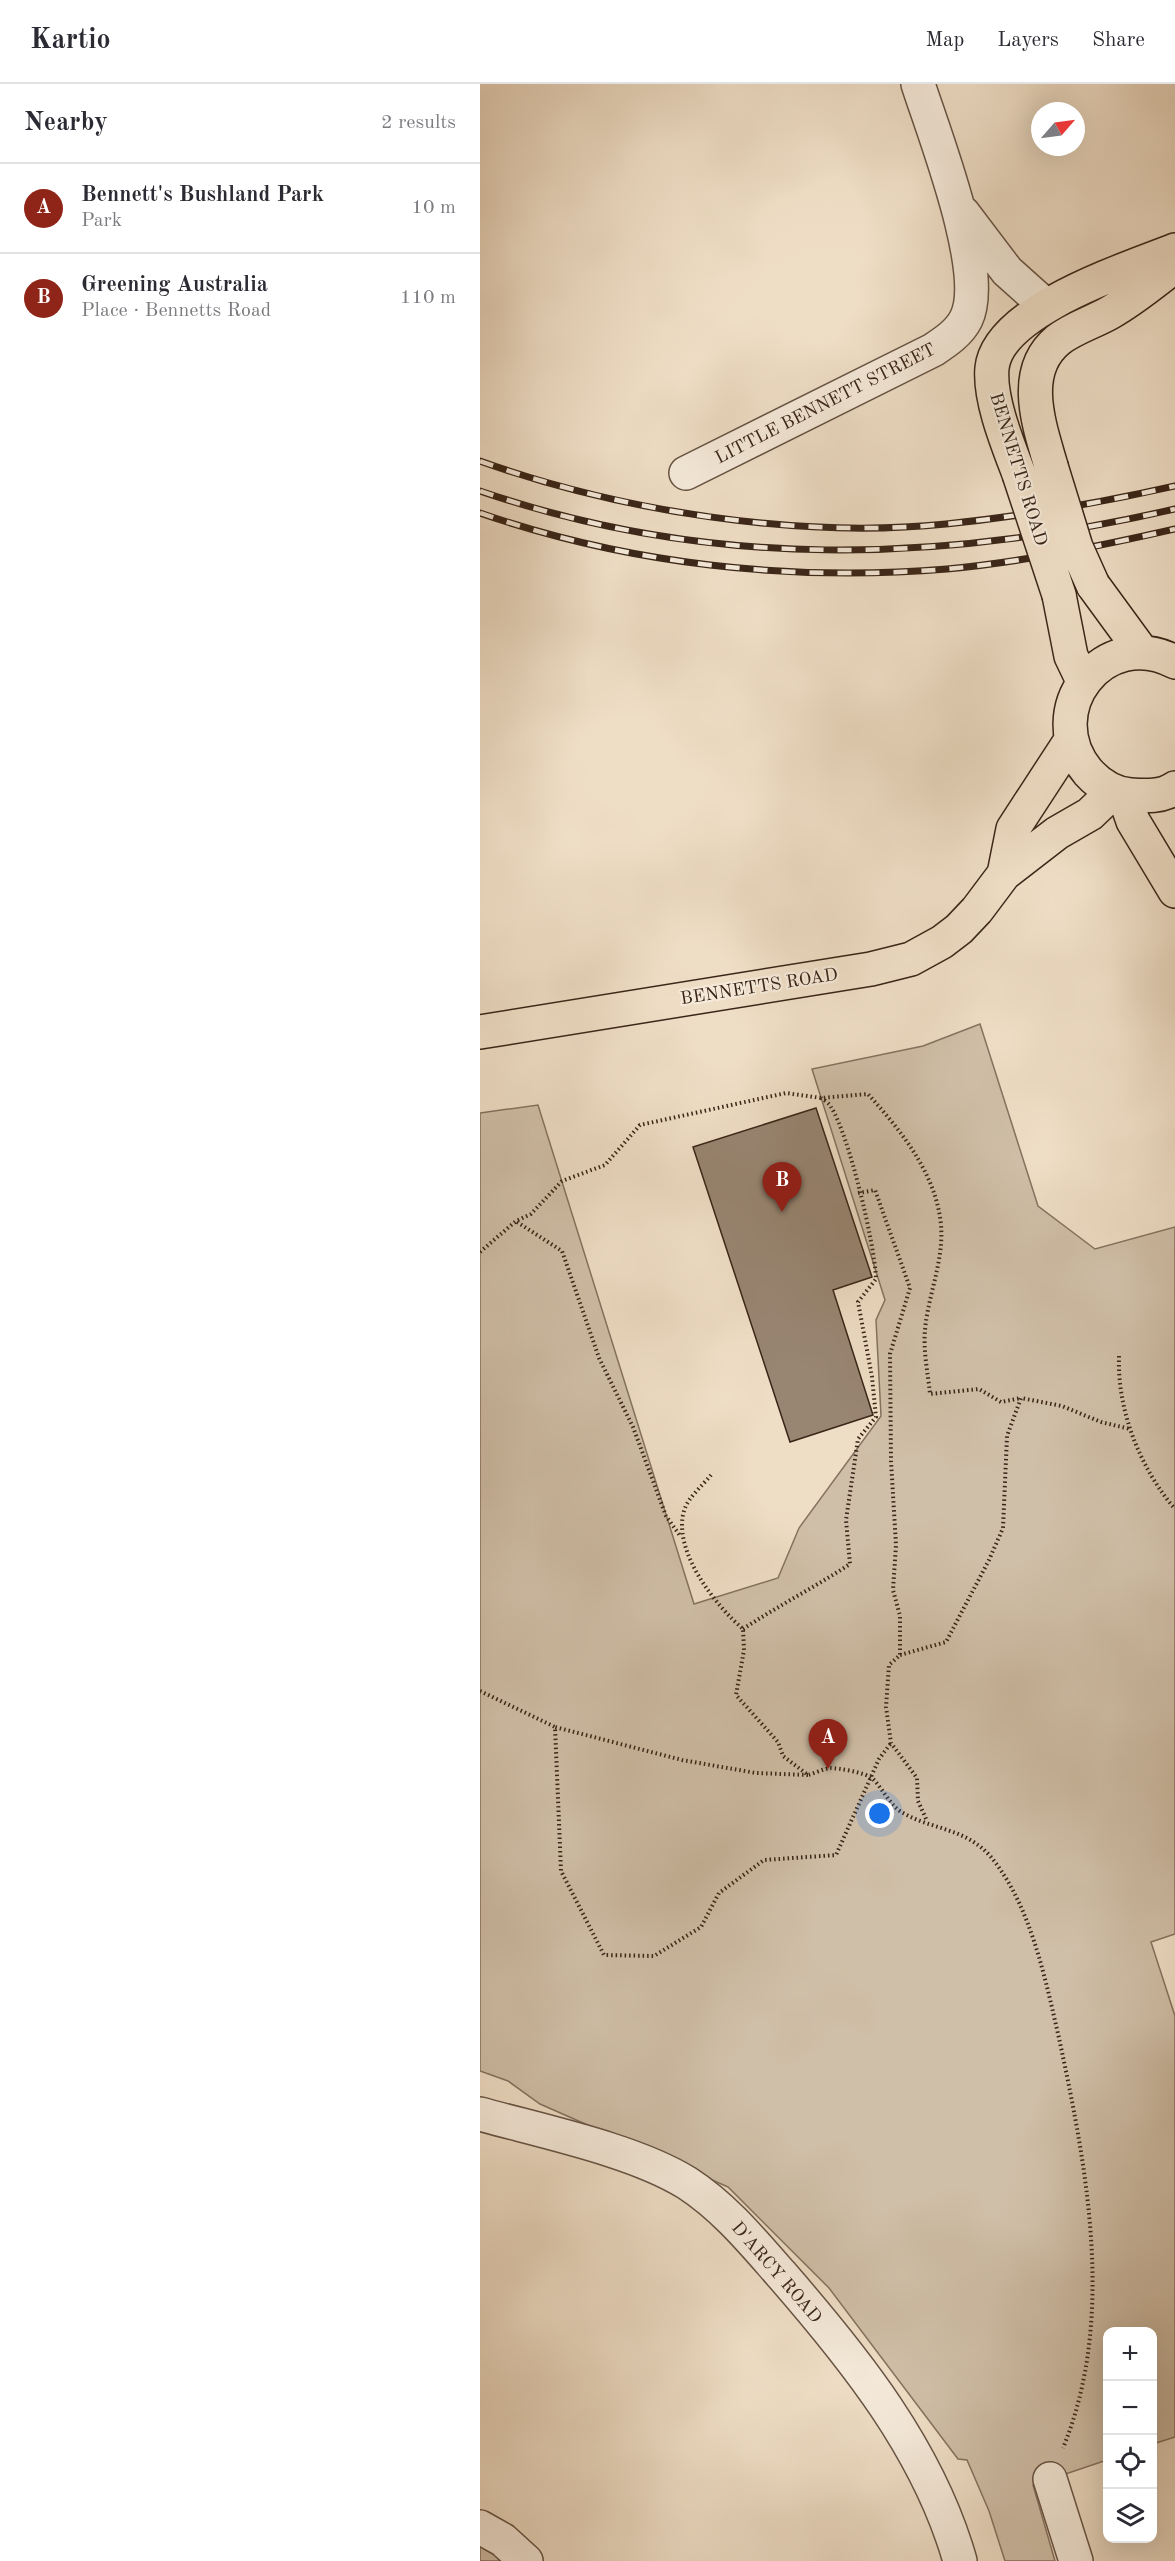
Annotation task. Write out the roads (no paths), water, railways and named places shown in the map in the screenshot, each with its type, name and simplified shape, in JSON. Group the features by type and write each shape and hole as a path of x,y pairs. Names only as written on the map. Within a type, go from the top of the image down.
{"main road":[{"name":"BENNETTS ROAD","path":"1083,681 1071,656 1059,595 996,400 992,365 1000,348 1010,335 1026,319 1046,306 1087,286 1175,250"},
{"name":"BENNETTS ROAD","path":"1164,655 1093,585 1076,546 1035,401 1037,376 1048,352 1059,340 1120,306 1175,266"},
{"path":"1164,655 1120,655 1100,665 1083,681 1074,699 1069,720 1071,740 1079,762 1094,779 1119,793 1148,797 1175,788"},
{"name":"BENNETTS ROAD","path":"1004,874 1013,829 1071,740"},
{"name":"BENNETTS ROAD","path":"480,1032 894,964 927,951 959,929 1004,874 1057,833 1090,814 1119,793"},
{"path":"1119,793 1175,891"}],"street":[{"path":"918,84 957,205 1007,271 1046,306"},
{"name":"LITTLE BENNETT STREET","path":"686,473 926,353 944,342 961,327 967,317 972,283 957,205"},
{"name":"D'ARCY ROAD","path":"480,2114 631,2158 686,2182 714,2203 744,2232 799,2295 883,2402 930,2482 960,2561"},
{"path":"1050,2479 1076,2561"},
{"path":"480,2527 503,2540 526,2561"}],"railway":[{"path":"480,461 534,479 650,507 710,517 830,528 889,528 975,521 1061,508 1175,486"},
{"path":"480,491 567,517 653,535 739,546 826,550 913,548 1000,540 1087,527 1175,509"},
{"path":"480,513 536,531 651,557 710,565 829,573 888,572 976,566 1061,553 1175,529"}],"place":[{"name":"Greening Australia","path":"782,1212"},
{"name":"Bennett's Bushland Park","path":"828,1769"}]}
